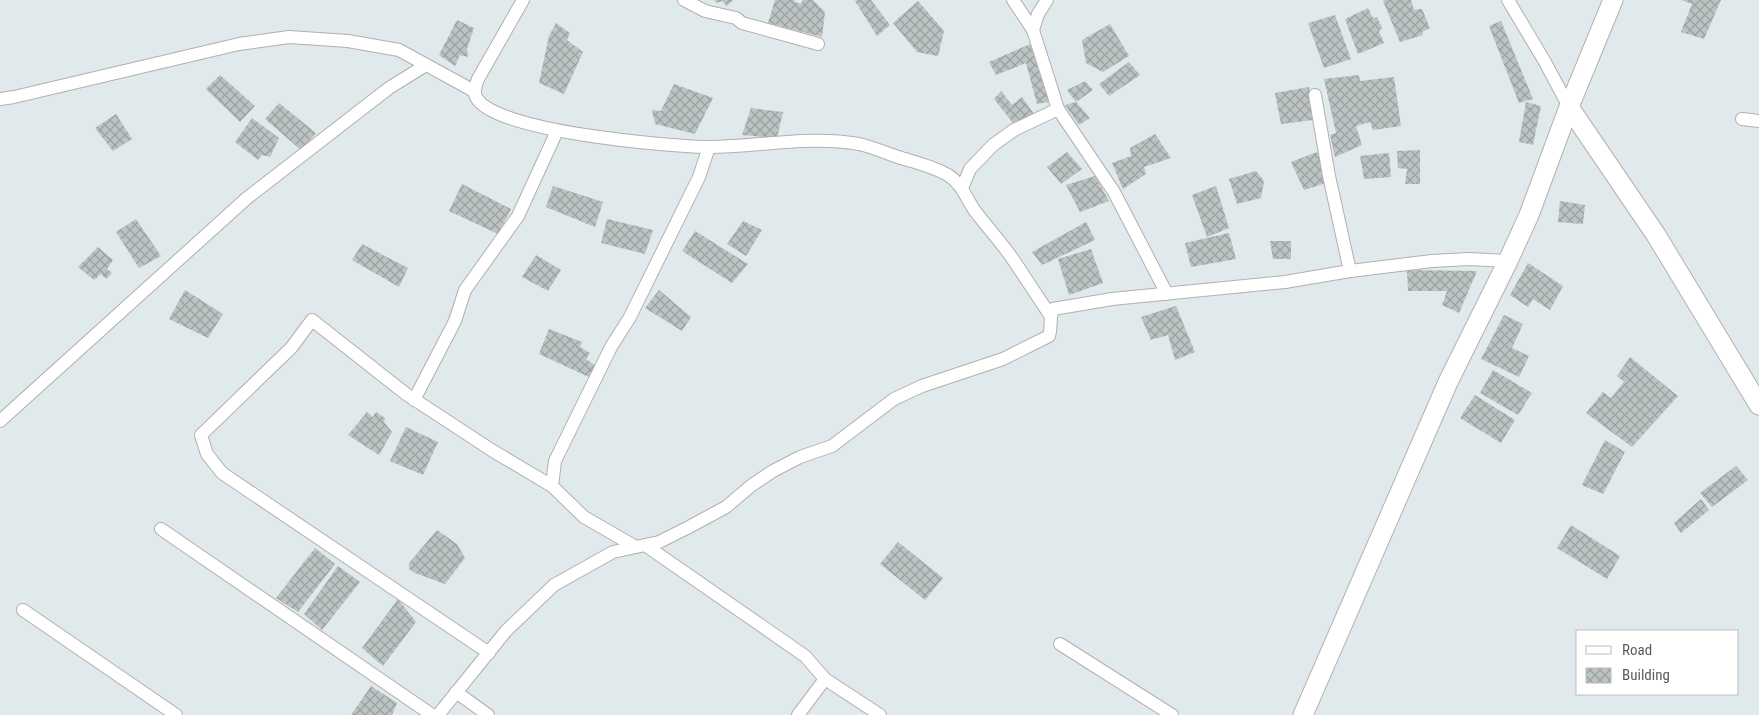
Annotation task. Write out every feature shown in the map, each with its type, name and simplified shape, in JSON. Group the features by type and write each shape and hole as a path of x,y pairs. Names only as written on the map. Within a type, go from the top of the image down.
{"street":[{"path":"438,715 506,631 554,584 613,552 659,542 726,507 752,485 773,471 800,457 832,446 894,399 922,386 1003,359 1049,336 1052,327 1050,315 1011,257 973,207 962,188 949,176 933,169 859,144 775,142 709,147 644,143 568,134 510,118 484,107 476,98 474,92 478,79 523,0"},
{"path":"684,0 705,11 736,18 742,23 818,44"},
{"path":"1013,0 1033,30 1058,109 1114,192 1167,294"},
{"path":"1033,30 1038,14 1047,0"},
{"path":"1508,0 1569,107 1656,235 1759,405"},
{"path":"1304,715 1448,382 1529,214 1569,107 1613,0"},
{"path":"0,99 239,44 289,37 348,41 399,50 474,92"},
{"path":"0,421 247,198 389,88 426,65"},
{"path":"1315,95 1350,271"},
{"path":"962,188 970,169 993,145 1014,130 1058,109"},
{"path":"1742,119 1759,121"},
{"path":"414,400 455,321 465,290 518,216 557,131"},
{"path":"552,486 555,461 558,454 611,347 630,318 699,177 709,147"},
{"path":"1050,315 1053,309 1079,304 1285,282 1350,271 1460,259 1508,261"},
{"path":"489,653 222,473 207,454 202,435 291,348 312,320 414,400 493,451 552,486 584,517 641,546 805,656 825,679 880,715"},
{"path":"161,530 432,715"},
{"path":"23,610 176,715"},
{"path":"1060,644 1172,715"},
{"path":"798,715 825,679"},
{"path":"456,692 488,715"}],"building":[{"path":"714,0 733,0 727,6 722,1 717,3"},
{"path":"775,0 794,0 801,4 803,0 813,0 825,12 822,37 768,23"},
{"path":"856,0 871,0 890,25 877,36"},
{"path":"1384,0 1411,0 1414,10 1422,9 1430,28 1422,32 1423,35 1400,42"},
{"path":"1681,0 1721,0 1704,39 1681,32 1692,4"},
{"path":"918,1 944,31 938,56 917,52 893,23"},
{"path":"1368,8 1373,18 1377,17 1382,28 1379,31 1384,43 1358,54 1345,19"},
{"path":"1335,15 1351,59 1324,68 1308,23"},
{"path":"457,20 474,28 467,49 468,57 460,55 455,66 439,55"},
{"path":"1501,21 1533,99 1519,103 1489,26"},
{"path":"556,23 570,33 567,40 583,52 564,94 539,83 549,36"},
{"path":"1110,24 1129,56 1103,72 1086,63 1082,40"},
{"path":"1030,44 1049,102 1037,104 1026,63 996,75 989,62"},
{"path":"1129,62 1140,75 1109,96 1099,84"},
{"path":"220,75 255,106 240,122 206,89"},
{"path":"1359,75 1360,81 1394,77 1401,126 1373,130 1370,122 1356,126 1362,145 1335,157 1330,135 1336,133 1324,79"},
{"path":"1085,81 1093,90 1076,102 1067,90"},
{"path":"674,84 713,98 695,134 655,124 652,110 661,111"},
{"path":"1309,87 1313,120 1281,124 1275,93"},
{"path":"1001,91 1012,105 1022,97 1034,114 1013,123 994,99"},
{"path":"1076,102 1090,118 1079,125 1065,105"},
{"path":"1526,102 1541,106 1533,145 1519,142"},
{"path":"279,103 316,133 301,150 265,119"},
{"path":"751,108 783,112 777,138 742,135"},
{"path":"116,114 132,139 113,151 95,128"},
{"path":"252,118 279,138 270,157 262,155 258,160 235,142"},
{"path":"1155,134 1171,158 1144,167 1146,174 1123,189 1112,163 1131,156 1130,148"},
{"path":"1420,150 1420,184 1405,184 1407,169 1398,168 1397,151"},
{"path":"1067,152 1082,169 1061,184 1047,167"},
{"path":"1317,152 1329,182 1304,190 1291,162"},
{"path":"1389,153 1391,177 1364,179 1360,156"},
{"path":"1256,171 1264,181 1261,198 1237,204 1229,179"},
{"path":"1095,176 1109,201 1080,212 1066,185"},
{"path":"462,184 511,209 498,234 449,211"},
{"path":"553,186 603,202 595,227 546,207"},
{"path":"1216,186 1229,228 1207,237 1192,195"},
{"path":"1560,201 1585,205 1583,224 1558,222"},
{"path":"136,219 161,256 139,268 116,232"},
{"path":"607,219 653,230 645,254 601,243"},
{"path":"743,221 762,230 746,256 727,244"},
{"path":"1086,222 1095,240 1042,265 1032,252"},
{"path":"695,231 748,264 732,283 682,251"},
{"path":"1229,233 1236,259 1191,267 1185,243"},
{"path":"1270,241 1291,241 1291,259 1273,259"},
{"path":"362,244 408,268 399,287 352,260"},
{"path":"98,247 113,260 107,269 112,273 106,279 101,274 94,280 78,267"},
{"path":"1091,249 1103,283 1069,295 1058,259"},
{"path":"536,255 561,270 548,291 522,277"},
{"path":"1528,263 1563,286 1550,310 1533,299 1528,307 1510,295"},
{"path":"1407,270 1477,271 1459,313 1442,305 1447,291 1408,291"},
{"path":"185,290 223,314 208,338 169,319"},
{"path":"659,290 691,317 682,331 645,308"},
{"path":"1176,306 1195,352 1175,360 1168,335 1151,340 1141,317"},
{"path":"1504,315 1523,324 1512,348 1529,356 1519,377 1481,359"},
{"path":"549,329 582,342 580,347 590,353 586,359 596,366 591,378 539,354"},
{"path":"1630,357 1678,396 1632,447 1586,413 1603,392 1611,398 1624,382 1617,376"},
{"path":"1493,370 1532,393 1518,415 1480,393"},
{"path":"1475,395 1515,420 1501,443 1460,418"},
{"path":"367,412 373,417 376,412 385,418 384,422 392,432 379,455 348,435"},
{"path":"406,427 438,442 423,475 390,461"},
{"path":"1605,440 1625,452 1603,494 1582,485"},
{"path":"1736,466 1748,480 1712,507 1700,493"},
{"path":"1701,499 1709,510 1681,533 1674,523"},
{"path":"1571,525 1620,556 1607,579 1557,548"},
{"path":"437,530 457,544 465,558 445,584 409,569 409,563"},
{"path":"898,542 943,578 925,600 880,564"},
{"path":"315,548 335,564 298,612 276,598"},
{"path":"338,566 360,582 322,630 304,614"},
{"path":"398,599 416,622 383,666 362,648"},
{"path":"371,686 397,703 392,715 351,715"}]}
